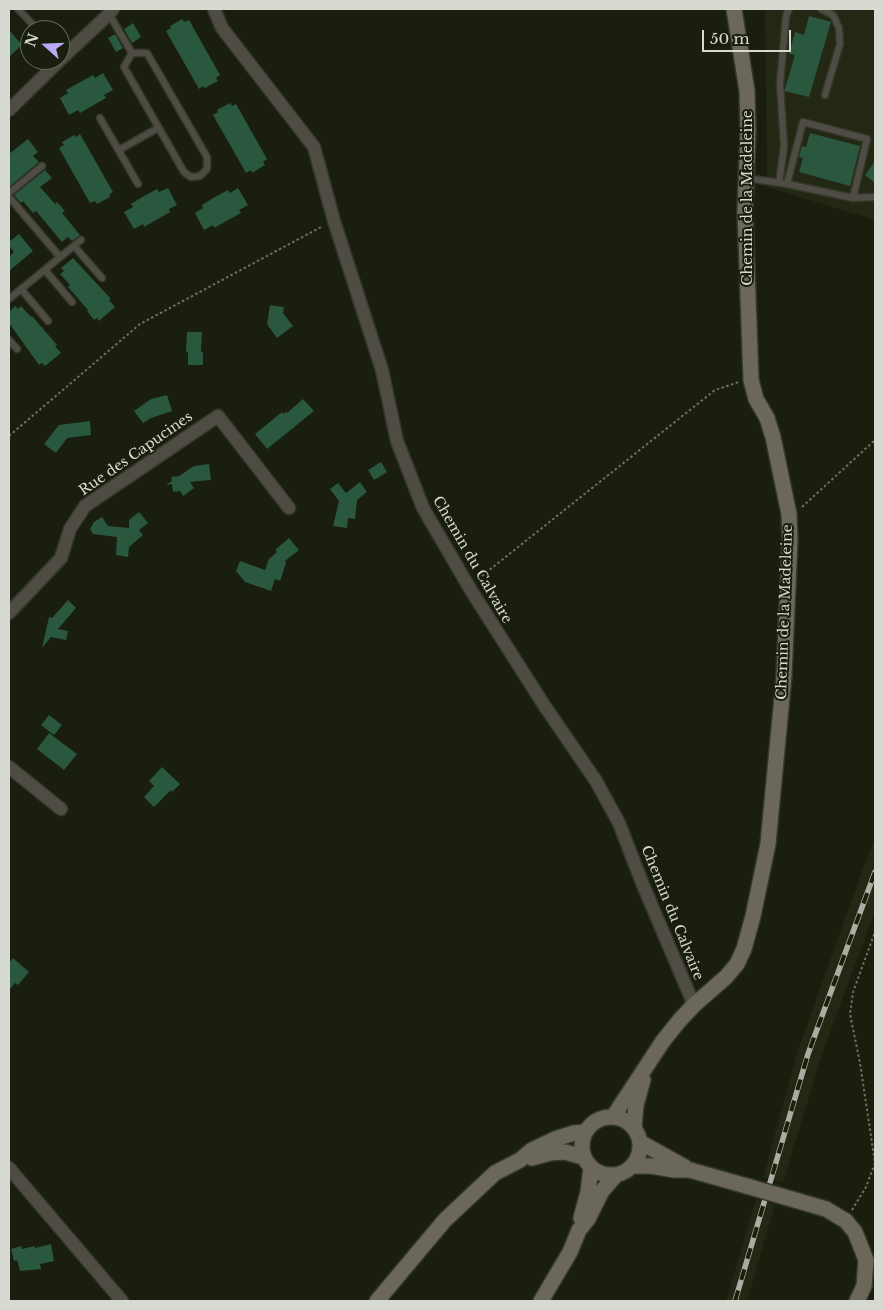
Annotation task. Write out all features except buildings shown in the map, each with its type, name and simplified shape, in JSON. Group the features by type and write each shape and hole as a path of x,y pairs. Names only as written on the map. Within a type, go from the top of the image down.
{"street":[{"name":"Chemin du Calvaire","path":"214,9 222,28 314,146 334,221 382,370 397,441 423,508 468,586 596,782 620,823 643,885 694,1005"},
{"name":"Chemin de la Madeleine","path":"650,1063 663,1041 694,1005 726,977 737,964 744,949 763,874 768,844 784,676 790,540 789,514 773,437 756,398 751,380 745,178 748,130 747,91 734,9"},
{"path":"70,50 111,12"},
{"path":"9,110 49,70"},
{"name":"Rue des Capucines","path":"9,613 61,558 70,529 85,506 218,416 290,508"},
{"path":"9,767 61,809"},
{"path":"612,1117 650,1063"},
{"path":"579,1230 588,1219 602,1191 616,1176 633,1166 638,1159 640,1142 634,1128 636,1105 650,1063"},
{"path":"541,1301 570,1252 579,1230 588,1192 587,1162 581,1148 585,1132 597,1120 612,1117 621,1118 634,1128"},
{"path":"377,1301 445,1220 495,1173 520,1160 532,1150 574,1133 585,1132"},
{"path":"640,1142 690,1170 826,1209 846,1221 856,1232 866,1260 864,1286 857,1301"},
{"path":"520,1160 550,1153 565,1152 587,1162 598,1173 616,1176"},
{"path":"633,1166 690,1170"},
{"path":"9,1168 122,1301"}],"lane":[{"path":"18,9 28,20"},
{"path":"779,183 784,146 780,84 786,16 789,9"},
{"path":"821,9 833,15 839,28 840,44 825,95"},
{"path":"111,12 132,53"},
{"path":"147,52 207,157 207,169 200,176 191,177 184,172 124,67 132,53 147,52"},
{"path":"100,118 138,184"},
{"path":"787,184 803,122 867,139 853,198"},
{"path":"119,150 158,128"},
{"path":"42,166 9,195 60,257"},
{"path":"745,178 787,184 853,198 875,197"},
{"path":"9,299 81,240"},
{"path":"74,246 102,278"},
{"path":"45,270 72,302"},
{"path":"21,289 48,321"},
{"path":"9,340 16,349"}],"path":[{"path":"9,436 140,324 334,221"},
{"path":"468,586 715,390 751,380"},
{"path":"789,514 801,507 875,440"},
{"path":"846,1221 866,1188 875,1163 860,1063 850,1014 853,992 875,932"}],"shaded area":[{"path":"765,9 875,9 875,220 767,187"},
{"path":"875,839 875,911 821,1057 783,1183 763,1177 798,1050"},
{"path":"756,1199 775,1205 747,1301 726,1301"}],"railway":[{"path":"735,1301 808,1054 875,872"}]}
